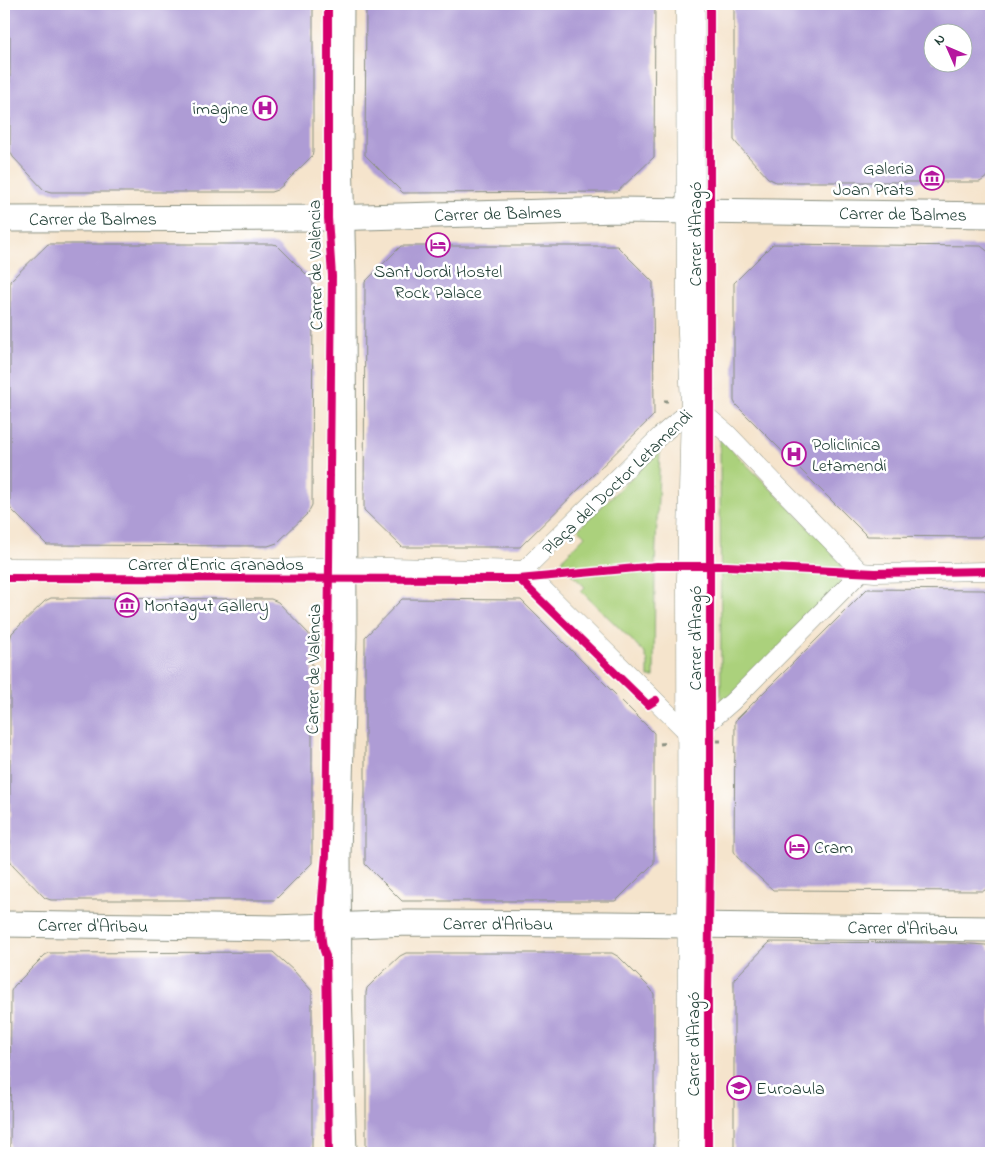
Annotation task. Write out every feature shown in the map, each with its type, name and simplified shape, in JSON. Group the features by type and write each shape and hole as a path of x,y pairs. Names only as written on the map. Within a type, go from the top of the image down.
{"main road":[{"name":"Carrer de València","path":"341,4 344,636 338,855 340,925 339,997 344,1153"},
{"name":"Carrer d'Aragó","path":"690,4 691,310 682,404 699,737 692,925 692,1153"},
{"name":"Carrer de Balmes","path":"4,219 341,218 618,210 991,215"},
{"name":"Carrer d'Aribau","path":"4,924 274,928 401,924 991,929"}],"street":[{"name":"Plaça del Doctor Letamendi","path":"524,570 655,441 682,404 727,433 861,572"},
{"name":"Carrer d'Enric Granados","path":"4,566 269,568 344,566 524,570"},
{"path":"524,570 699,737 861,572 990,571"}],"path":[{"path":"664,402 682,404"},
{"path":"553,577 657,566 727,566 835,572"},
{"path":"660,744 699,737 722,741"}],"green space":[{"path":"720,438 841,559 841,586 721,706"},
{"path":"660,450 655,567 654,677 648,677 648,662 644,652 581,591 585,587 561,564 564,557 585,536 578,529"}],"building":[{"path":"11,4 313,4 312,156 283,185 271,192 51,192 44,190 13,157 10,151 10,37 7,28 9,6"},
{"path":"366,4 655,4 654,157 617,192 403,193 365,155"},
{"path":"734,4 991,4 991,174 980,182 776,182 768,178 734,140"},
{"path":"48,244 273,244 277,245 311,279 313,284 312,505 308,513 277,543 268,546 47,545 10,508 10,281"},
{"path":"773,244 981,246 991,254 991,530 988,533 980,537 867,536 736,405 734,401 734,283"},
{"path":"401,246 617,246 653,282 654,415 520,547 402,547 364,510 365,282"},
{"path":"867,589 984,590 991,597 991,883 984,891 773,890 737,857 734,851 735,721"},
{"path":"51,598 271,599 278,602 308,633 312,639 312,863 275,900 51,900 45,898 13,865 10,860 10,639 12,633 45,601"},
{"path":"402,599 521,600 654,733 654,863 618,899 615,901 402,901 365,864 365,637"},
{"path":"770,942 954,943 986,945 991,950 991,1153 734,1153 734,979"},
{"path":"273,952 312,991 312,1153 10,1153 11,991 45,955 49,953"},
{"path":"406,953 612,953 619,957 654,994 654,1153 366,1153 367,988 400,956"}],"cycle path":[{"path":"328,4 328,218 332,276 326,855 321,922 323,947 326,956 329,1153"},
{"path":"708,1153 710,4"},
{"path":"4,578 519,579 657,566 727,566 875,573 987,571"},
{"path":"519,579 648,705 656,700"}],"place":[{"name":"imagine","path":"265,108"},
{"name":"Galeria Joan Prats","path":"932,178"},
{"name":"Sant Jordi Hostel Rock Palace","path":"438,245"},
{"name":"Policlinica Letamendi","path":"794,454"},
{"name":"Montagut Gallery","path":"127,605"},
{"name":"Cram","path":"797,847"},
{"name":"Euroaula","path":"739,1088"}]}
